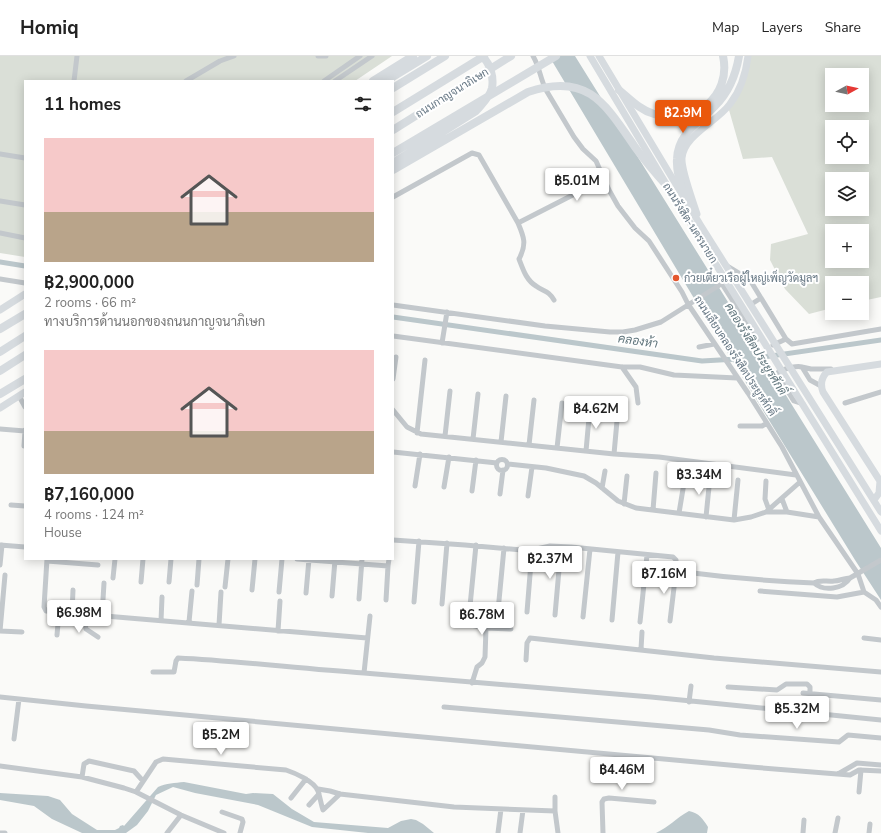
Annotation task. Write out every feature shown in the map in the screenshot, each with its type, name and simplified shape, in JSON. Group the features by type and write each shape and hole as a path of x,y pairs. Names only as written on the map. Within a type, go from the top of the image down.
{"highway":[{"path":"375,80 413,56"},
{"path":"388,80 427,56"},
{"path":"394,87 445,56"},
{"path":"394,162 476,111 486,100 492,88 492,74 488,61 483,56"},
{"name":"ถนนกาญจนาภิเษก","path":"394,111 483,56"},
{"name":"ถนนกาญจนาภิเษก","path":"394,129 511,56"},
{"path":"394,151 556,56"},
{"path":"619,90 637,105 654,115 678,117 690,114 704,107 715,97 722,83 724,72 723,56"},
{"path":"686,202 677,168 680,145 687,132 716,106 726,92 734,75 739,56"},
{"path":"394,169 528,92 543,87 568,86 580,89 604,103 636,149 668,187"},
{"path":"0,329 24,315"},
{"path":"0,352 24,337"},
{"path":"0,370 24,356"},
{"path":"0,394 24,380"}],"main road":[{"name":"ถนนรังสิต-นครนายก","path":"590,56 723,283 766,344 881,531"},
{"name":"ถนนรังสิต-นครนายก","path":"600,56 686,202 792,372 880,509"},
{"path":"701,226 688,186 682,158 685,147 690,140 722,114 730,105 737,93 744,75 748,56"},
{"path":"0,310 24,295"},
{"path":"874,500 879,493 880,481 823,392 822,378 827,372 881,364"},
{"path":"0,408 22,394"}],"street":[{"path":"74,80 77,56"},
{"path":"188,80 220,61 234,56"},
{"path":"318,56 326,56"},
{"path":"326,80 363,57 372,56"},
{"name":"ถนนเลียบคลองรังสิตประยูรศักดิ์","path":"533,56 540,68 542,82 546,90 574,137 583,150 596,161 618,206 635,228 649,241 690,303 722,357 767,423 782,447 819,518 859,574 864,592"},
{"path":"336,80 363,57"},
{"path":"394,196 472,153 479,154 518,223 524,241 524,247 519,259 525,274 534,285 548,292 554,300"},
{"path":"0,154 24,158"},
{"path":"518,223 604,179"},
{"path":"0,201 24,205"},
{"path":"0,234 24,238"},
{"path":"725,265 750,280 786,339 792,344 881,329"},
{"path":"0,279 24,283"},
{"path":"394,306 559,328 624,332 636,330 661,322 723,283 747,326 752,330 765,348 786,339"},
{"path":"750,305 761,298"},
{"path":"442,342 446,314"},
{"path":"394,336 622,367 640,367 674,375 737,378"},
{"path":"699,347 714,344"},
{"path":"394,372 396,357"},
{"path":"416,433 425,360"},
{"path":"804,404 794,401 778,373 779,371 797,366 810,369 839,370"},
{"path":"622,367 633,380 636,387 638,403"},
{"path":"802,367 810,380 822,386"},
{"path":"445,436 450,391"},
{"path":"845,403 881,392"},
{"path":"473,439 478,394"},
{"path":"501,442 506,396"},
{"path":"529,445 534,400"},
{"path":"557,448 562,403"},
{"path":"586,451 590,407"},
{"path":"614,454 618,410"},
{"path":"394,411 408,427 416,433 614,454 660,457 796,475"},
{"path":"740,426 762,426 767,423"},
{"path":"0,429 24,430"},
{"path":"394,452 497,463 504,459 508,464 576,474 591,479 624,504 636,508 734,520 751,517 768,511 800,482"},
{"path":"415,486 420,454"},
{"path":"444,487 449,457"},
{"path":"472,492 476,460"},
{"path":"497,463 498,468 503,470"},
{"path":"500,494 503,470 507,468 508,464"},
{"path":"528,496 532,467"},
{"path":"602,488 605,471"},
{"path":"653,510 656,473"},
{"path":"624,504 627,476"},
{"path":"679,513 685,477"},
{"path":"706,517 710,477"},
{"path":"734,520 738,480"},
{"path":"766,481 768,511"},
{"path":"782,499 787,512"},
{"path":"11,505 24,506"},
{"path":"768,511 787,512 819,518"},
{"path":"394,540 532,550 550,546 561,546 673,557 676,560 676,571 670,621"},
{"path":"414,602 420,541"},
{"path":"442,604 447,543"},
{"path":"0,565 1,545 24,547"},
{"path":"470,606 476,545"},
{"path":"555,615 561,546"},
{"path":"498,611 504,548"},
{"path":"583,617 590,549"},
{"path":"527,612 532,550"},
{"path":"612,620 618,552"},
{"path":"640,622 647,555"},
{"path":"98,565 47,560 44,609 46,611 367,638"},
{"path":"113,578 115,560"},
{"path":"141,582 143,560"},
{"path":"169,582 171,560"},
{"path":"197,585 199,560"},
{"path":"225,587 228,560"},
{"path":"252,590 255,560"},
{"path":"279,592 282,560"},
{"path":"306,593 309,560"},
{"path":"322,560 362,562 388,566"},
{"path":"386,600 388,560"},
{"path":"676,571 762,580 814,583 817,586 836,588 847,583 850,578 881,560"},
{"path":"332,596 335,561"},
{"path":"359,599 362,562"},
{"path":"5,575 0,631 22,632"},
{"path":"102,616 104,583"},
{"path":"72,590 72,613"},
{"path":"189,622 192,591"},
{"path":"760,591 837,598 864,592 876,600 881,607"},
{"path":"219,625 221,592"},
{"path":"162,597 162,621"},
{"path":"278,631 280,601"},
{"path":"57,635 59,612"},
{"path":"84,614 86,629 98,637"},
{"path":"364,673 370,616"},
{"path":"455,622 486,628 512,629"},
{"path":"472,683 477,667 482,663 485,657 486,628"},
{"path":"641,649 642,632"},
{"path":"526,660 527,643 530,638 729,659 881,672"},
{"path":"864,638 881,640"},
{"path":"153,672 174,672 178,658 643,697 881,720"},
{"path":"728,687 777,690 786,684 807,684 810,687 810,693"},
{"path":"690,702 691,686"},
{"path":"803,693 881,700"},
{"path":"0,697 751,767 850,775 861,770 881,771"},
{"path":"14,739 18,699"},
{"path":"444,707 709,730 740,735 839,742 848,735 881,738"},
{"path":"136,792 156,762 163,759 286,770 306,779 318,792 323,810 340,794"},
{"path":"82,777 84,764 89,761 134,771 143,781"},
{"path":"838,774 857,763 881,765"},
{"path":"0,766 82,777 136,792 181,815 224,833"},
{"path":"859,792 861,770"},
{"path":"291,798 306,779"},
{"path":"318,792 330,791 340,794 414,804 555,811"},
{"path":"310,805 318,792"},
{"path":"555,797 558,833"},
{"path":"603,833 602,802 604,799 608,798 654,802"},
{"path":"498,833 502,809"},
{"path":"520,833 522,810"},
{"path":"222,812 242,819 243,822 240,833"},
{"path":"167,833 181,815"},
{"path":"835,833 838,818"},
{"path":"803,833 804,820"},
{"path":"869,833 870,824"},
{"path":"0,832 5,833"}],"shaded area":[{"path":"0,56 392,56 356,80 24,80 24,257 0,253"},
{"path":"750,56 881,56 881,297 869,300 869,276 825,276 825,310 809,314 785,289 770,260 771,244 808,234 772,157 743,159 729,110"}],"water":[{"name":"คลองรังสิตประยูรศักดิ์","path":"549,56 575,56 881,548 881,600 692,295"},
{"path":"184,782 246,794 273,794 292,809 314,822 388,828 401,821 411,819 423,824 434,833 368,833 312,827 258,805 195,793 173,787 156,795 148,811 137,825 126,833 82,833 52,819 34,806 0,800 0,793 48,796 60,800 72,814 97,830 115,830 120,826 124,826 158,787 167,784"},
{"path":"689,811 695,813 702,819 708,827 707,833 656,833 665,828"}],"waterway":[{"name":"คลองห้า","path":"0,262 24,266"},
{"name":"คลองห้า","path":"394,317 702,361 737,359"},
{"name":"คลองห้า","path":"757,358 881,340"}],"place":[{"name":"ก๋วยเตี๋ยวเรือผู้ใหญ่เพ็ญวัดมูลฯ","path":"676,278"}]}
